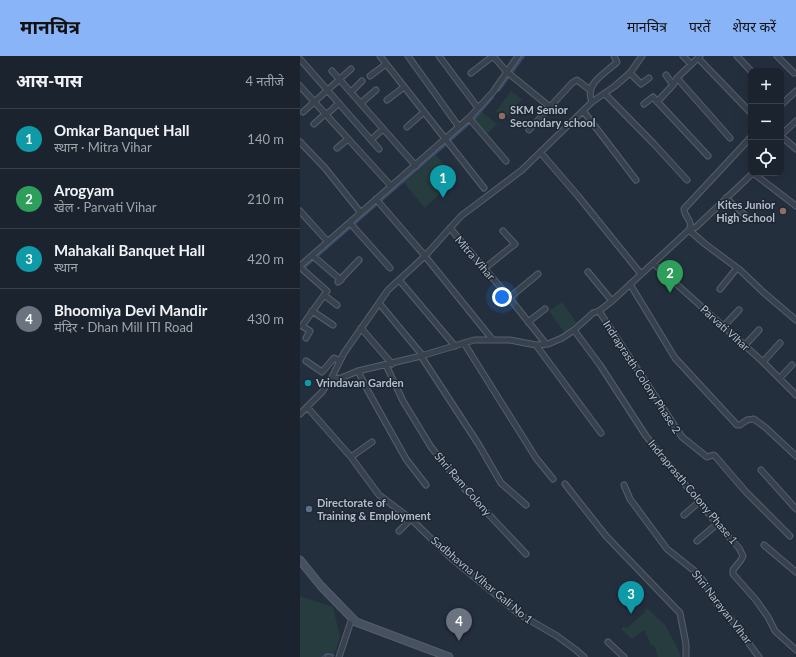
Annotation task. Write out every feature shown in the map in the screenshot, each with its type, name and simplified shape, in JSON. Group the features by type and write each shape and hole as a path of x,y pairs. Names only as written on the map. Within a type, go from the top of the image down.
{"street":[{"path":"380,56 484,188"},
{"path":"408,56 459,127"},
{"path":"439,56 478,108"},
{"path":"471,73 493,56 509,73 550,107"},
{"path":"306,338 310,331 302,326 328,291 301,268 328,242 377,201 391,186 447,141 459,127 470,120 478,108 509,73 518,56"},
{"path":"592,102 589,95 590,90 601,76 617,62 614,56"},
{"path":"300,414 322,392 361,328 388,290 400,281 425,256 461,216 522,170 584,112 592,102 605,94 630,73 642,56"},
{"path":"683,56 691,64"},
{"path":"737,56 748,68"},
{"path":"777,56 794,73"},
{"path":"657,102 677,78 699,57 748,110"},
{"path":"300,59 379,149"},
{"path":"370,76 386,64"},
{"path":"303,112 350,69"},
{"path":"332,71 416,166"},
{"path":"630,73 641,84 649,78"},
{"path":"666,75 673,84"},
{"path":"677,78 730,138"},
{"path":"529,130 576,80 590,90"},
{"path":"351,92 362,82"},
{"path":"300,86 391,186"},
{"path":"387,100 404,87"},
{"path":"361,103 376,90"},
{"path":"784,101 796,90"},
{"path":"605,94 687,180"},
{"path":"644,104 653,97 708,156"},
{"path":"314,124 339,103"},
{"path":"407,126 424,112"},
{"path":"584,112 636,180"},
{"path":"470,120 506,161"},
{"path":"784,133 796,121"},
{"path":"371,140 383,129"},
{"path":"337,148 348,139"},
{"path":"784,139 796,150"},
{"path":"689,230 691,223 684,212 684,209 748,140"},
{"path":"300,142 325,168 361,213"},
{"path":"541,153 641,274"},
{"path":"331,379 341,378 358,371 389,365 422,356 474,340 510,340 546,344 562,338 574,330 593,313 599,312 612,301 689,230 696,227 750,176"},
{"path":"757,176 796,206"},
{"path":"726,198 746,216"},
{"path":"377,201 425,256 492,339"},
{"path":"300,212 328,242"},
{"path":"351,224 390,268"},
{"name":"Mitra Vihar","path":"450,228 485,268 546,344"},
{"path":"689,230 737,268 796,320"},
{"path":"485,268 515,244 504,231"},
{"path":"314,257 339,281 359,260"},
{"name":"Parvati Vihar","path":"653,263 763,362 796,395"},
{"path":"720,289 737,268"},
{"path":"588,272 612,301"},
{"path":"509,298 538,274"},
{"path":"400,281 455,346"},
{"path":"630,284 675,358 737,424 740,425 747,420 754,418 796,456"},
{"path":"324,295 337,305"},
{"path":"379,303 422,356 479,445 501,483 526,505"},
{"path":"528,322 545,309"},
{"path":"724,327 738,310"},
{"path":"312,311 334,325"},
{"name":"Indraprasth Colony Phase 2","path":"599,312 682,437 707,457 713,455 715,456 746,492 790,536"},
{"name":"Shri Ram Colony","path":"361,328 389,365 403,401 435,453 462,486 478,501 526,554"},
{"name":"Indraprasth Colony Phase 1","path":"574,330 600,365 646,436 700,501 717,524 739,548 743,556 733,570 732,574 756,600 775,631 796,650"},
{"path":"745,346 759,330"},
{"path":"464,343 536,458 553,479"},
{"path":"763,362 780,343"},
{"path":"536,344 601,434"},
{"path":"306,361 322,372 334,358 340,361"},
{"path":"780,378 792,365"},
{"path":"358,371 406,459 426,485"},
{"name":"Sadbhavna Vihar Gali No 1","path":"307,407 351,457 379,495 411,519 450,557 519,614 557,636 584,657"},
{"path":"351,457 372,442"},
{"path":"761,470 796,508"},
{"path":"565,484 606,536 680,613 686,644 686,657"},
{"name":"Shri Narayan Vihar","path":"624,485 630,499 667,549 697,573 717,604 730,618 759,657"},
{"path":"684,515 700,501"},
{"path":"399,531 411,519"},
{"path":"697,541 717,524"},
{"path":"764,545 796,572"},
{"path":"300,560 321,586 356,622 449,657"},
{"path":"339,657 352,618"},
{"path":"608,642 624,657"}],"green space":[{"path":"511,91 522,99 505,119 496,111"},
{"path":"482,112 497,124 487,134 474,120"},
{"path":"436,155 457,180 425,208 404,183"},
{"path":"562,302 577,323 564,332 549,311"},
{"path":"300,596 333,607 340,637 334,655 326,654 322,657 300,657"},
{"path":"647,608 665,625 681,657 658,657 654,645 652,646 644,630 632,639 621,629 624,626 627,628 645,612"}],"waterway":[{"path":"498,89 522,56"},
{"path":"300,269 474,117 491,97"},
{"path":"322,657 326,654 334,655"}],"place":[{"name":"SKM Senior Secondary school","path":"502,116"},
{"name":"Omkar Banquet Hall","path":"443,198"},
{"name":"Kites Junior High School","path":"783,211"},
{"name":"Arogyam","path":"670,293"},
{"name":"Vrindavan Garden","path":"308,383"},
{"name":"Directorate of Training & Employment","path":"309,509"},
{"name":"Mahakali Banquet Hall","path":"631,614"},
{"name":"Bhoomiya Devi Mandir","path":"459,641"}]}
